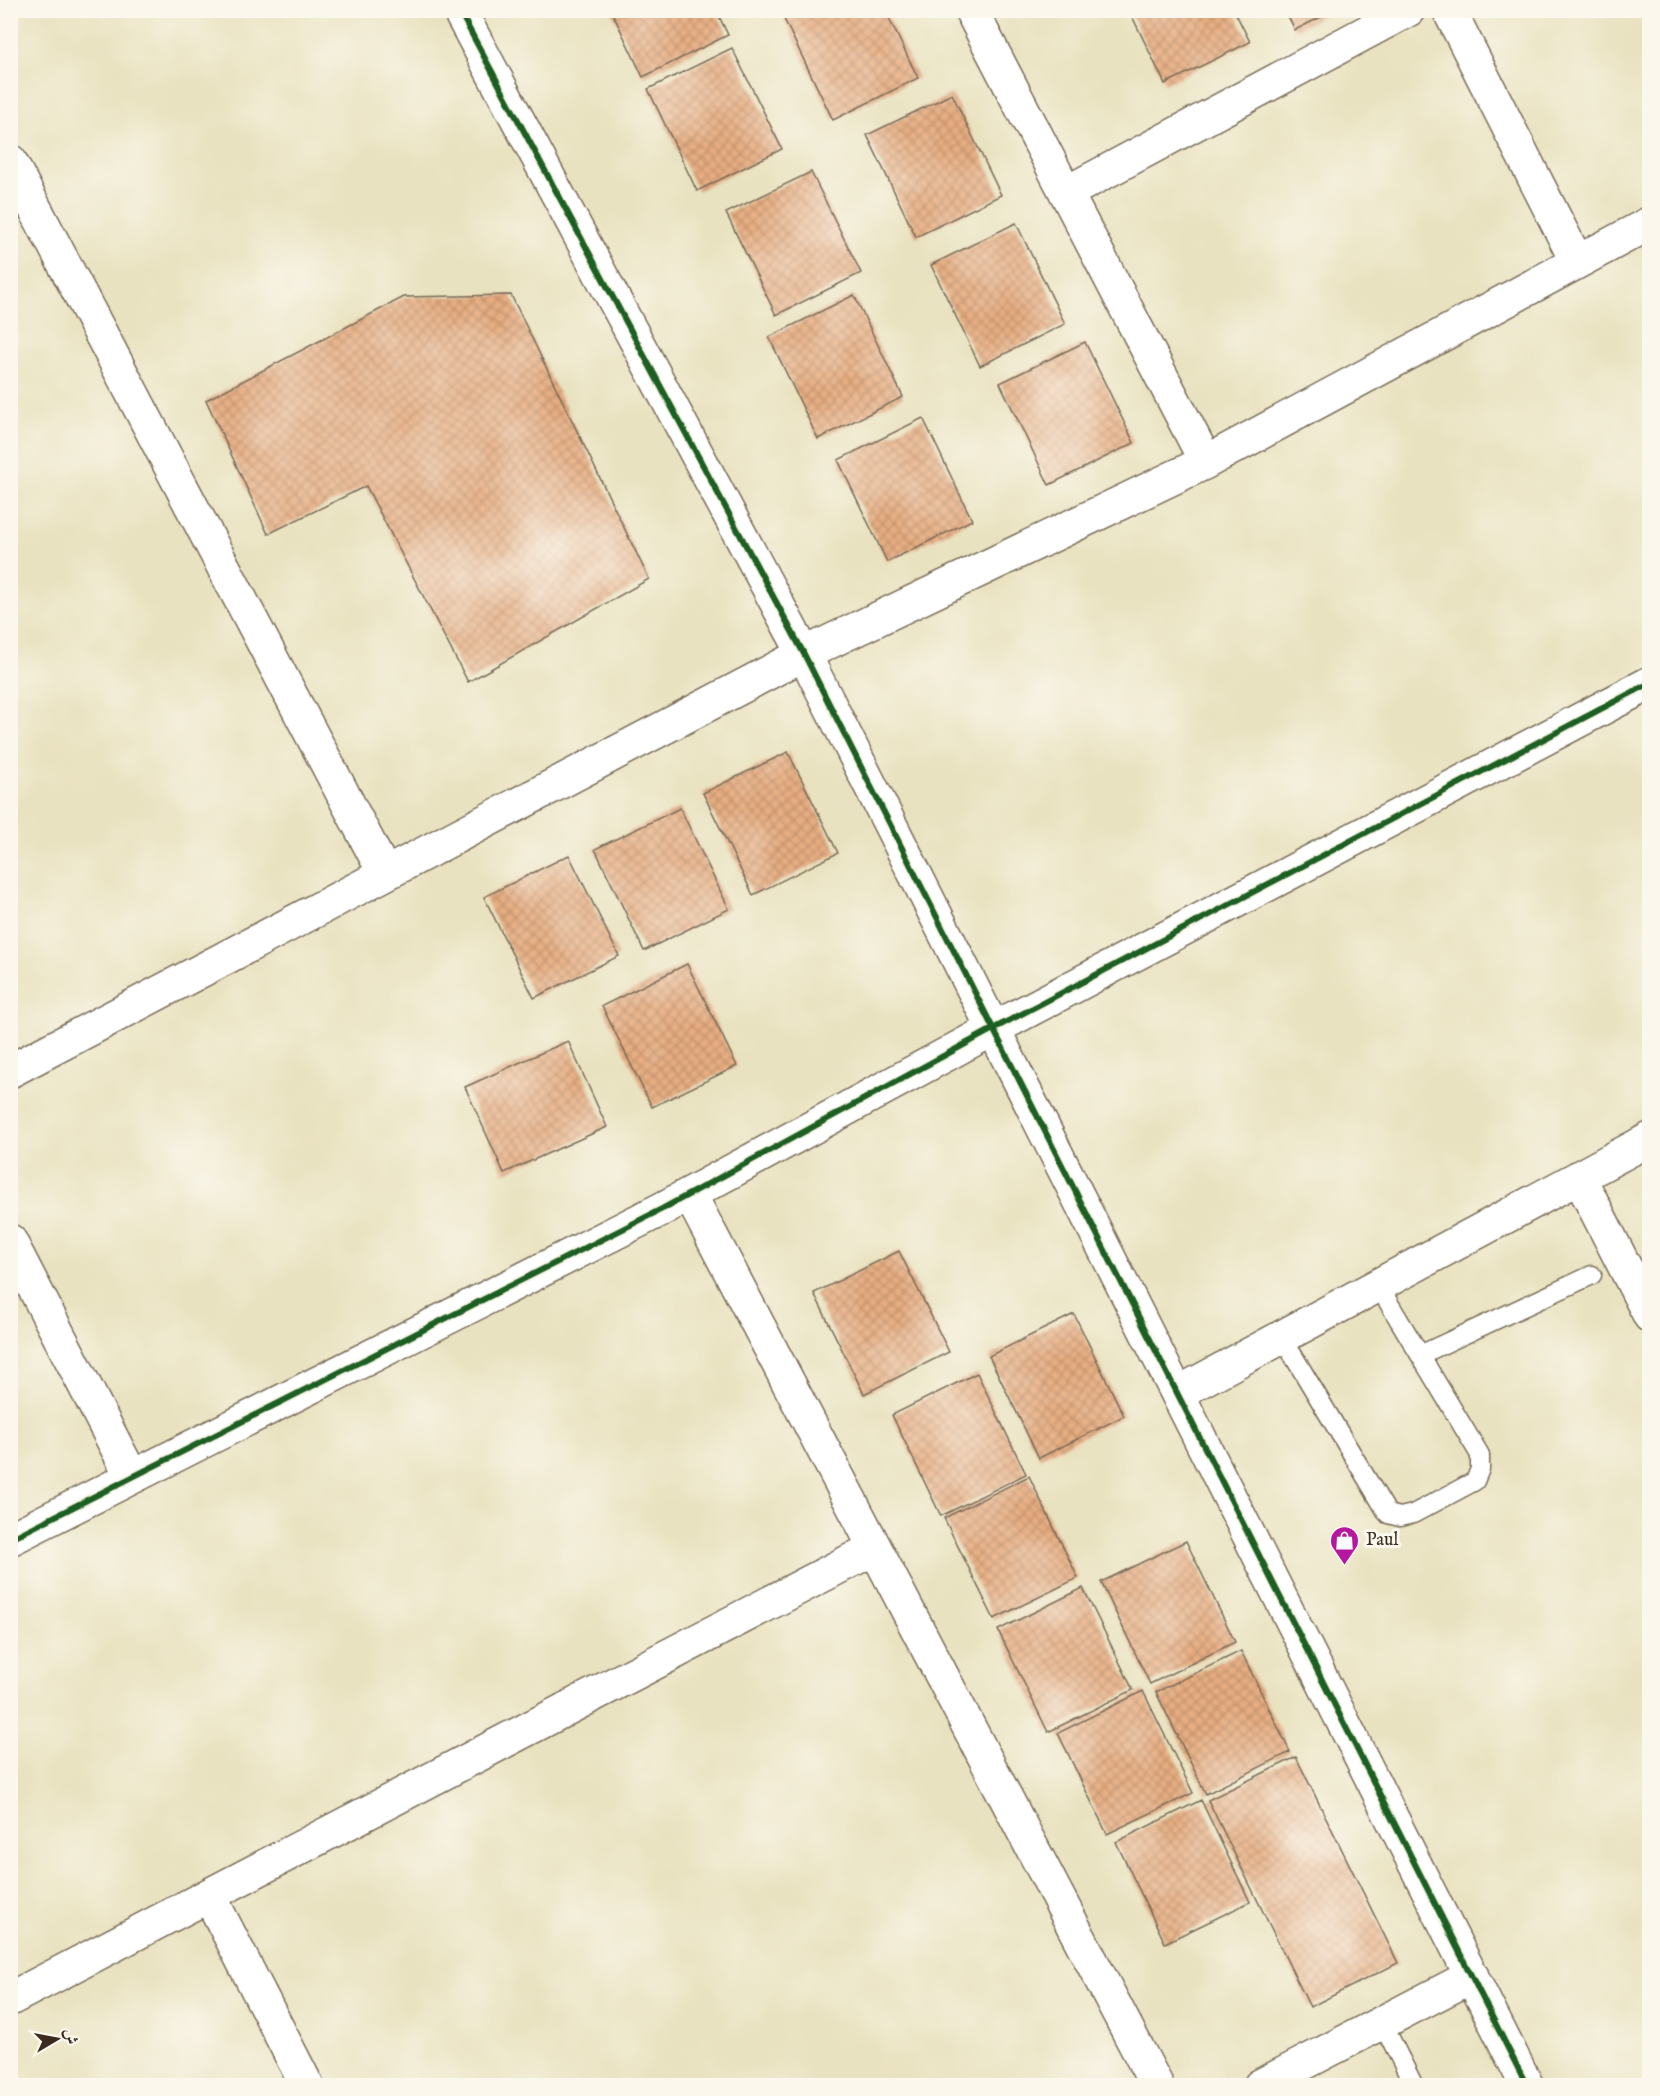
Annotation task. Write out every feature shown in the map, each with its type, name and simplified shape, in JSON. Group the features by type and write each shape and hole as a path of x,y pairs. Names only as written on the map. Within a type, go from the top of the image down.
{"street":[{"path":"459,10 804,654 1527,2085"},
{"path":"971,10 1206,462"},
{"path":"1066,193 1408,10"},
{"path":"1449,10 1577,262"},
{"path":"10,161 385,874"},
{"path":"10,1071 804,654 1206,462 1650,223"},
{"path":"10,1539 690,1195 993,1029 1650,683"},
{"path":"1178,1393 1650,1139"},
{"path":"1579,1178 1650,1316"},
{"path":"690,1195 1157,2085"},
{"path":"10,1241 132,1477"},
{"path":"10,1999 875,1548"},
{"path":"209,1895 306,2085"},
{"path":"1260,2085 1472,1976"}],"lane":[{"path":"1420,1355 1592,1275"},
{"path":"1282,1337 1388,1514 1400,1517 1413,1514 1475,1481 1480,1469 1480,1455 1378,1285"},
{"path":"1382,2022 1414,2085"}],"building":[{"path":"611,10 716,10 728,35 643,77"},
{"path":"802,10 885,10 918,78 833,120 784,19"},
{"path":"1129,10 1234,10 1250,42 1165,84"},
{"path":"1285,10 1335,10 1295,30"},
{"path":"732,48 782,149 697,191 648,89"},
{"path":"952,94 1001,195 916,237 867,135"},
{"path":"811,172 861,273 776,315 726,213"},
{"path":"1016,223 1065,324 980,366 931,265"},
{"path":"511,295 649,579 468,682 366,486 268,534 206,400 404,297"},
{"path":"854,295 903,397 818,439 769,337"},
{"path":"1085,342 1134,443 1049,485 1000,383"},
{"path":"923,418 972,520 887,562 838,460"},
{"path":"788,752 838,853 753,895 703,793"},
{"path":"680,808 729,909 644,951 595,849"},
{"path":"569,855 619,956 534,998 484,897"},
{"path":"687,964 737,1066 652,1107 602,1006"},
{"path":"568,1041 607,1127 504,1173 465,1087"},
{"path":"899,1251 949,1352 864,1394 814,1293"},
{"path":"1074,1314 1124,1416 1039,1458 989,1356"},
{"path":"977,1373 1026,1474 941,1516 892,1415"},
{"path":"1029,1476 1078,1578 994,1619 944,1518"},
{"path":"1186,1541 1235,1642 1150,1684 1101,1582"},
{"path":"1083,1588 1133,1690 1048,1732 998,1630"},
{"path":"1241,1651 1290,1752 1206,1794 1156,1692"},
{"path":"1143,1691 1193,1793 1107,1834 1058,1733"},
{"path":"1296,1757 1398,1963 1310,2007 1208,1800"},
{"path":"1201,1800 1250,1902 1165,1943 1116,1842"}],"cycle path":[{"path":"459,10 804,654 1527,2086"},
{"path":"10,1539 662,1209 993,1029 1650,683"}],"place":[{"name":"Paul","path":"1345,1566"}]}
